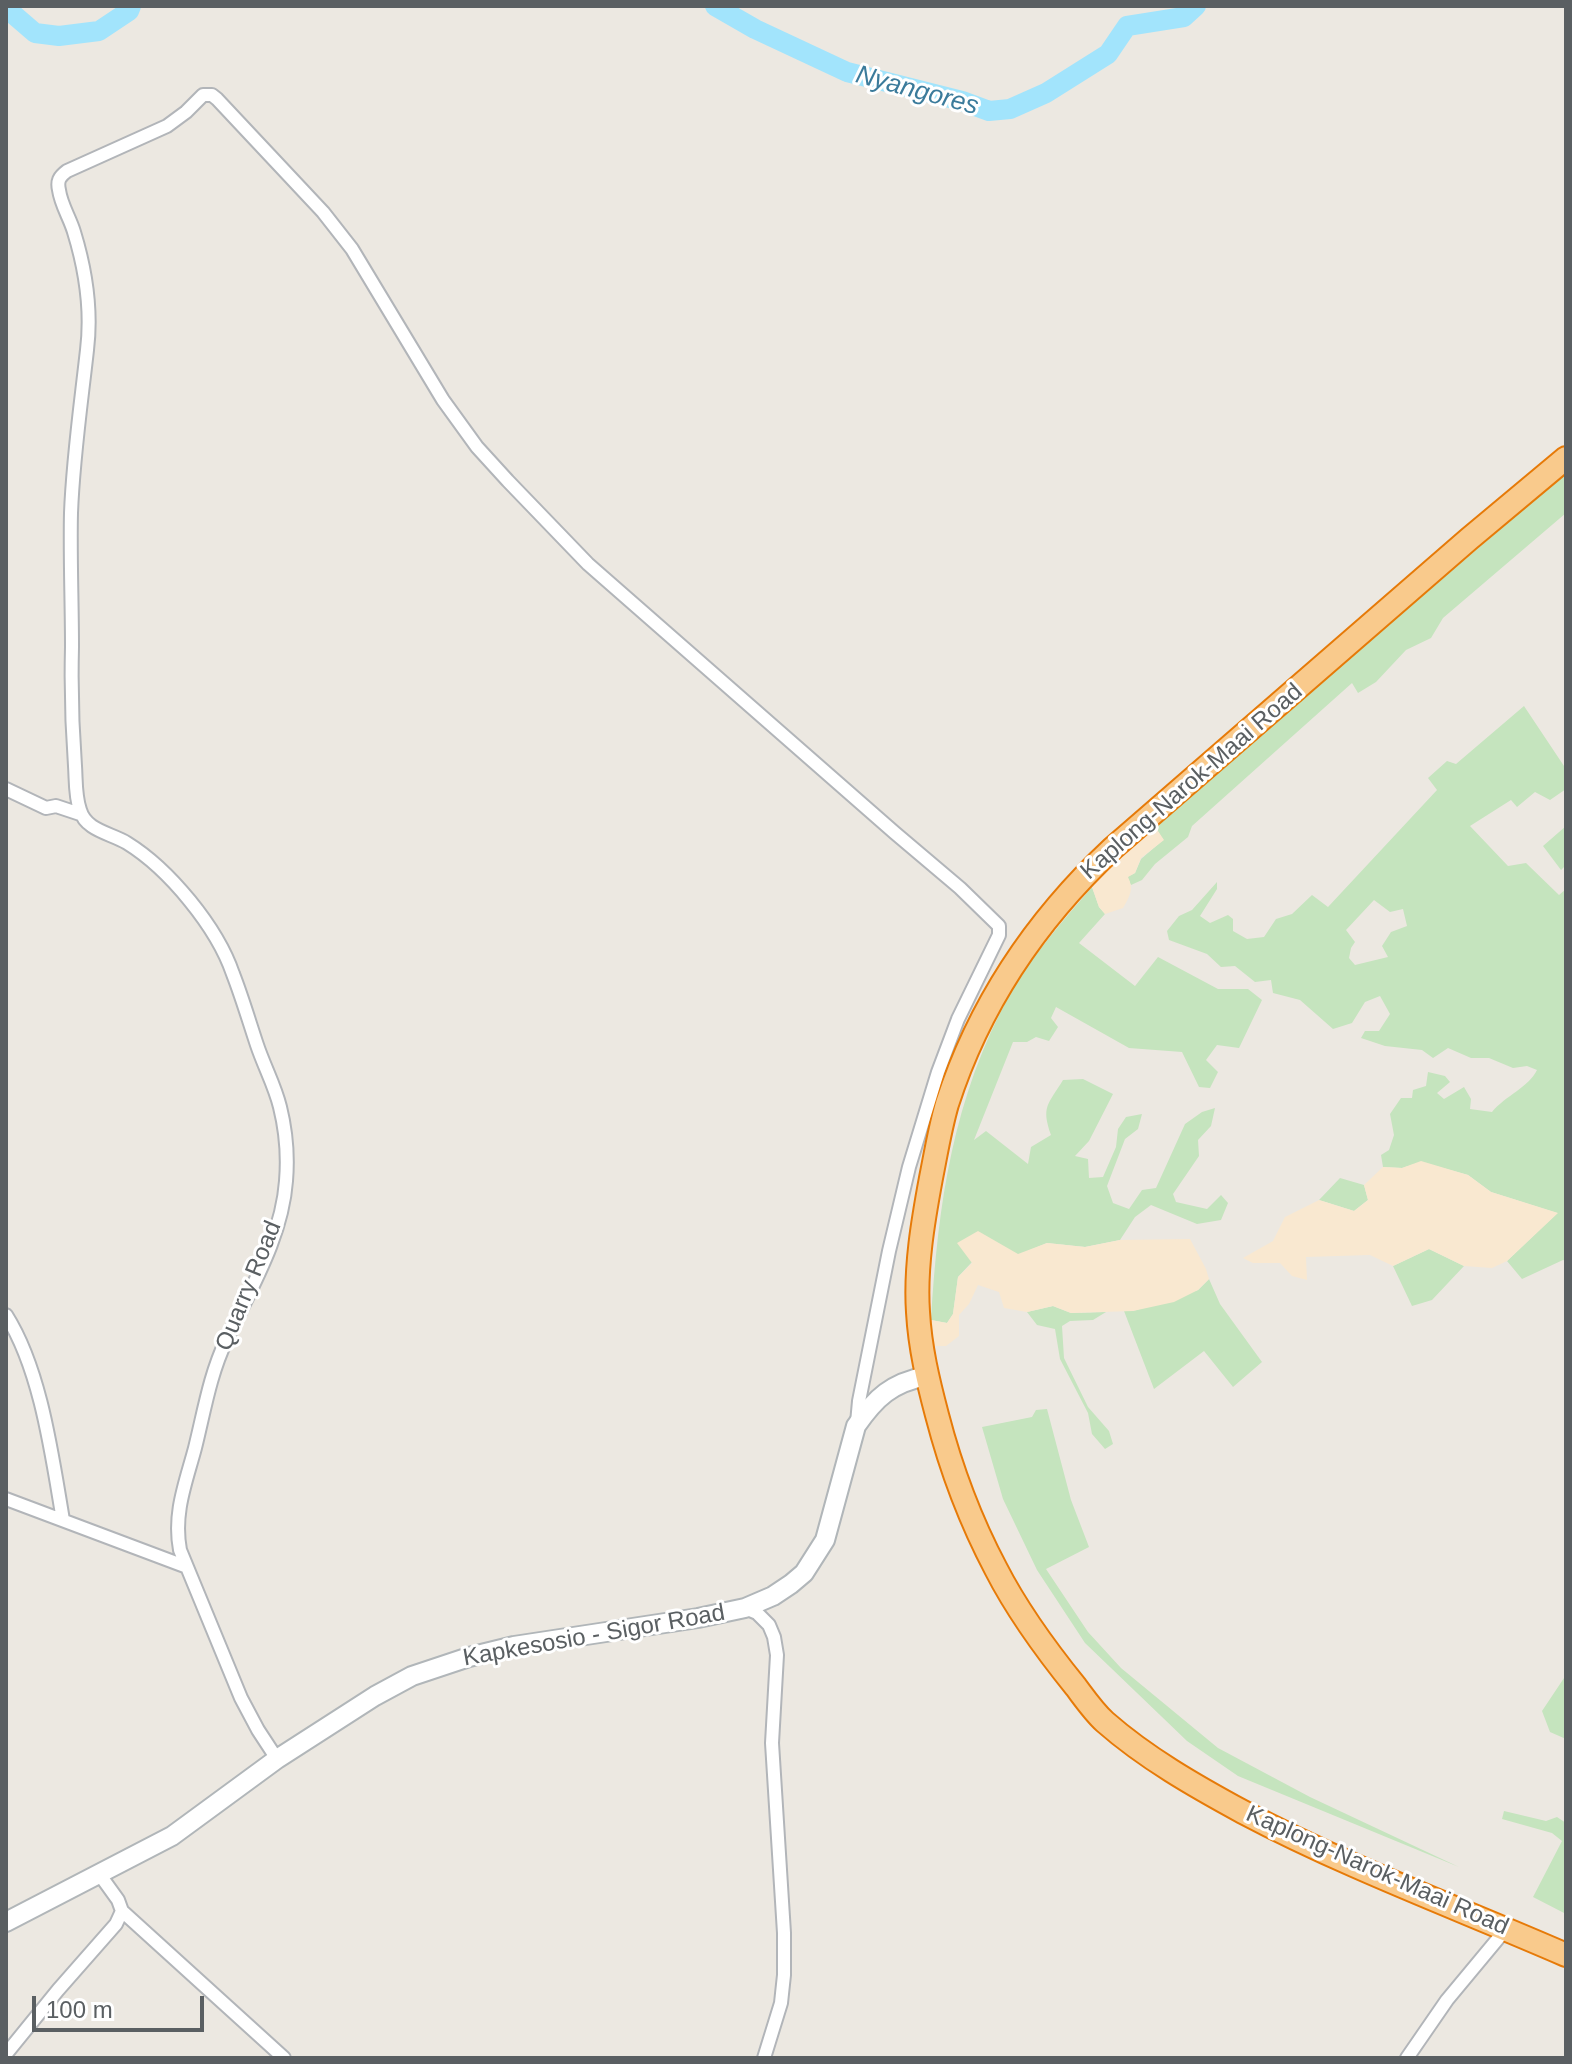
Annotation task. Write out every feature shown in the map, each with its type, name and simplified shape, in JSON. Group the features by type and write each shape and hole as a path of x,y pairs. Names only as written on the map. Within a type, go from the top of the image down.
{"highway":[{"name":"Kaplong-Narok-Maai Road","path":"1566,458 1113,848 1082,877 1036,932 1004,978 980,1023 946,1109 926,1205 917,1287 926,1376 947,1456 978,1536 1022,1616 1101,1719 1196,1787 1295,1839 1566,1955"}],"main road":[{"name":"Kapkesosio - Sigor Road","path":"6,1922 172,1836 277,1759 412,1676 514,1646 698,1618 745,1608 773,1596 804,1573 825,1540 856,1426 885,1392 907,1380 926,1376"}],"street":[{"path":"6,789 46,808 56,806 80,814 71,692 71,513 75,440 88,346 89,299 84,269 59,193 58,181 67,171 167,126 208,94 217,99 313,201 352,249 449,409 477,447 508,481 588,564 960,888 999,926 999,935 958,1019 938,1072 909,1167 889,1251 856,1426"},
{"name":"Quarry Road","path":"80,814 96,829 126,842 177,886 220,943 273,1085 286,1134 286,1185 275,1231 247,1300 225,1343 207,1397 180,1496 178,1540 241,1698 277,1759"},
{"path":"6,1315 16,1331 36,1388 63,1520"},
{"path":"6,1499 187,1567"},
{"path":"745,1608 757,1613 769,1625 777,1655 772,1743 782,1886 784,1975 781,2003 764,2058"},
{"path":"100,1875 122,1911 284,2058"},
{"path":"6,2054 97,1947 122,1911"},
{"path":"1407,2058 1447,2000 1506,1929"}],"green space":[{"path":"1566,473 1566,513 1443,618 1431,638 1406,650 1376,682 1358,693 1352,683 1192,826 1188,837 1155,864 1142,880 1131,885 1127,877 1135,873 1141,859 1163,840 1154,825"},
{"path":"1524,706 1566,769 1566,789 1550,800 1535,792 1517,807 1511,800 1470,826 1508,866 1526,863 1559,895 1566,889 1566,1261 1522,1279 1507,1261 1557,1213 1491,1192 1468,1175 1421,1162 1402,1168 1383,1167 1381,1155 1389,1150 1394,1135 1390,1114 1401,1098 1412,1098 1413,1090 1426,1086 1428,1072 1445,1076 1450,1082 1437,1093 1444,1099 1464,1087 1471,1099 1470,1109 1492,1112 1537,1070 1527,1066 1513,1068 1489,1058 1471,1058 1448,1048 1433,1058 1422,1050 1385,1046 1361,1038 1365,1031 1379,1031 1390,1014 1380,996 1365,1002 1352,1023 1333,1029 1300,1000 1273,993 1271,980 1255,982 1235,966 1221,967 1207,954 1169,940 1167,931 1179,916 1192,910 1217,882 1217,889 1200,916 1210,923 1228,915 1233,919 1233,931 1247,939 1264,937 1276,919 1292,914 1312,895 1328,907 1437,790 1428,778 1447,761 1456,764","holes":["1374,900 1390,912 1403,909 1407,926 1391,932 1382,946 1388,957 1355,965 1349,958 1355,942 1346,930"]},
{"path":"1566,826 1566,865 1561,870 1543,846"},
{"path":"1092,887 1105,914 1079,943 1135,986 1158,957 1218,989 1248,989 1262,1000 1239,1048 1217,1045 1206,1060 1218,1072 1210,1088 1199,1087 1182,1052 1129,1048 1056,1007 1051,1018 1058,1027 1049,1041 1036,1037 1027,1042 1013,1042 974,1140 986,1131 1028,1164 1031,1147 1051,1135 1046,1111 1063,1080 1083,1079 1113,1094 1089,1141 1075,1156 1088,1159 1089,1178 1103,1177 1116,1147 1118,1129 1126,1117 1142,1114 1138,1129 1125,1139 1107,1186 1113,1203 1129,1209 1142,1190 1156,1188 1185,1124 1202,1112 1215,1108 1211,1126 1198,1140 1199,1156 1173,1194 1176,1202 1207,1209 1221,1195 1228,1203 1221,1220 1197,1224 1151,1205 1135,1217 1120,1240 1085,1247 1047,1243 1018,1255 972,1262 958,1277 953,1314 947,1323 931,1320 944,1193 962,1112 975,1072 1010,994 1048,939"},
{"path":"1340,1178 1364,1185 1368,1200 1354,1211 1319,1200"},
{"path":"1429,1249 1464,1266 1432,1300 1412,1306 1393,1266"},
{"path":"1209,1279 1220,1304 1262,1362 1233,1387 1204,1351 1154,1389 1124,1311 1133,1311 1198,1290"},
{"path":"1053,1306 1071,1313 1106,1312 1093,1320 1070,1321 1062,1326 1064,1358 1088,1407 1109,1431 1113,1444 1105,1449 1092,1434 1088,1413 1060,1359 1055,1329 1037,1325 1027,1312"},
{"path":"1047,1409 1071,1500 1089,1547 1046,1569 1088,1632 1121,1668 1218,1748 1310,1797 1459,1867 1238,1776 1187,1741 1085,1643 1037,1570 1003,1499 982,1427 1032,1417 1036,1410"},
{"path":"1566,1675 1566,1739 1550,1732 1542,1711"},
{"path":"1504,1811 1546,1821 1557,1817 1566,1823 1566,1914 1533,1897 1562,1841 1552,1833 1502,1819"}],"sand":[{"path":"1154,825 1164,840 1141,858 1135,873 1128,877 1130,892 1123,908 1105,914 1092,887"},
{"path":"1421,1161 1468,1175 1491,1192 1558,1213 1507,1261 1492,1268 1464,1266 1429,1249 1393,1266 1370,1255 1306,1257 1307,1280 1292,1276 1280,1263 1253,1263 1243,1258 1273,1241 1285,1217 1319,1200 1354,1211 1368,1200 1364,1185 1383,1167 1402,1168"},
{"path":"978,1231 1018,1254 1047,1243 1085,1247 1120,1240 1190,1239 1209,1279 1198,1290 1174,1302 1133,1311 1071,1313 1053,1306 1027,1312 1004,1308 999,1292 978,1285 969,1304 959,1315 959,1336 946,1346 934,1346 931,1320 947,1323 953,1314 958,1277 972,1263 957,1243"}],"waterway":[{"name":"Nyangores","path":"6,8 35,33 59,36 99,31 129,11 131,6"},
{"name":"Nyangores","path":"715,6 755,29 847,72 962,101 989,111 1010,109 1046,93 1108,54 1127,26 1184,17 1196,6"}]}
